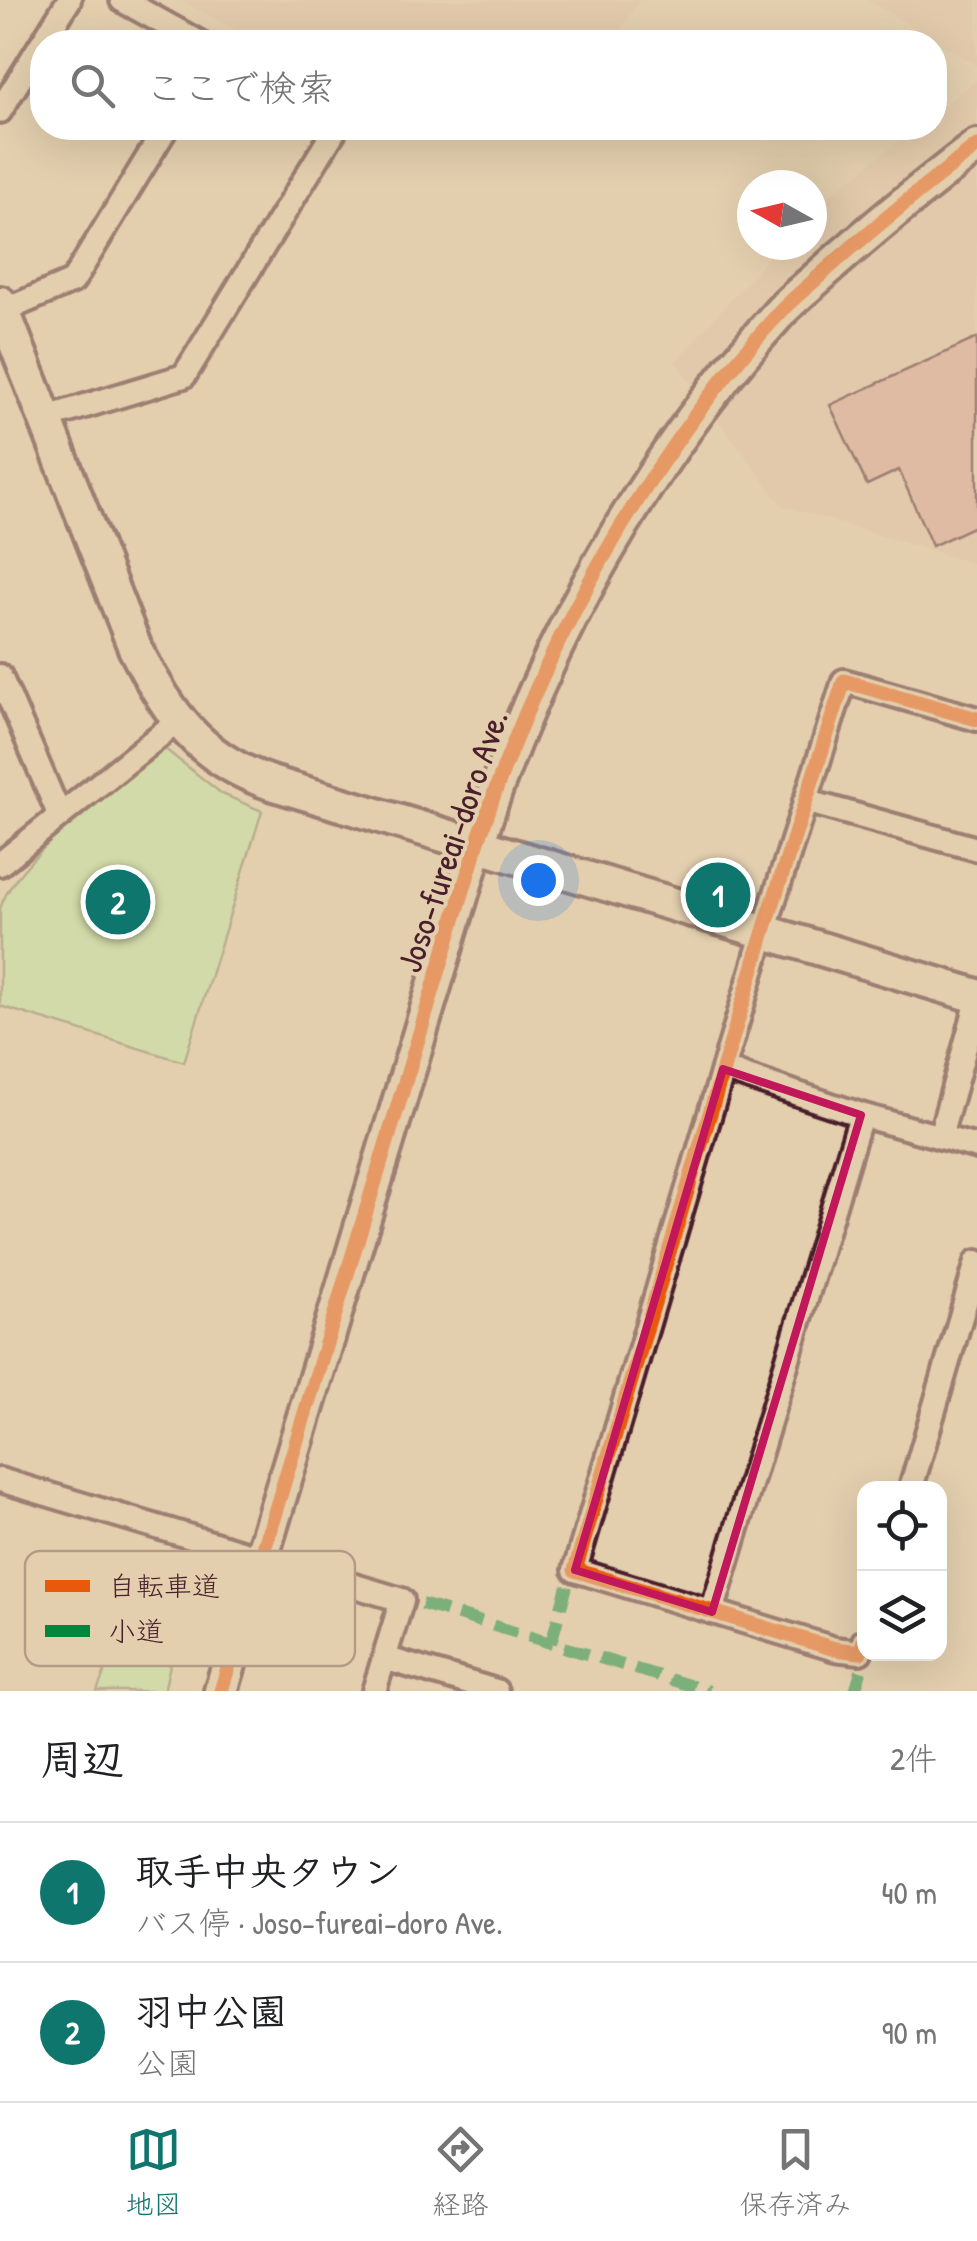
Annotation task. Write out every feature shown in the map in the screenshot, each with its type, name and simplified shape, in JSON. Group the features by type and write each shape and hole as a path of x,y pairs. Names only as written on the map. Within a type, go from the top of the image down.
{"street":[{"path":"51,30 69,0"},
{"path":"122,0 176,30"},
{"path":"0,112 30,64"},
{"path":"159,140 73,281 2,307 135,648 152,683 207,751 237,772 977,996"},
{"path":"46,418 184,376 329,140"},
{"name":"Joso-fureai-doro Ave.","path":"264,1551 477,844 522,718 556,645 618,532 688,427 781,311 882,219 977,146"},
{"path":"0,676 8,717 58,814"},
{"path":"857,1652 835,1649 575,1570 764,931 844,681 977,720"},
{"path":"0,864 179,720"},
{"path":"805,801 977,849"},
{"path":"940,1137 977,1004"},
{"path":"723,1069 861,1115 977,1147"},
{"path":"712,1612 861,1115"},
{"path":"913,1481 977,1262"},
{"path":"0,1480 238,1551"},
{"path":"355,1586 402,1600 374,1691"},
{"path":"384,1658 496,1691"},
{"name":"Joso-fureai-doro Ave.","path":"221,1691 229,1666"}],"highlighted area":[{"path":"723,1069 861,1115 712,1612 575,1570"}],"shaded area":[{"path":"179,0 640,0 621,30 236,30"},
{"path":"867,0 977,0 977,66 947,48 947,30 917,30"},
{"path":"977,79 977,565 782,506 675,362 766,260 827,260 827,198 900,140 947,140 947,103"}],"green space":[{"path":"165,749 222,794 262,811 184,1062 0,1006 0,909 10,888 47,845"},
{"path":"107,1666 170,1666 164,1691 97,1691"}],"building":[{"path":"977,338 977,525 932,546 899,470 867,485 830,405"}],"marked path":[{"path":"551,1643 567,1586"},
{"path":"422,1604 709,1691"},
{"path":"855,1691 861,1671"}],"cycle path":[{"path":"263,1551 477,844 502,772 564,630 600,562 683,432 780,312 977,146"},
{"path":"857,1652 835,1649 575,1570 764,931 844,681 977,719"},
{"path":"221,1691 229,1666"}],"place":[{"name":"取手中央タウン","path":"718,895"},
{"name":"羽中公園","path":"118,902"}]}
